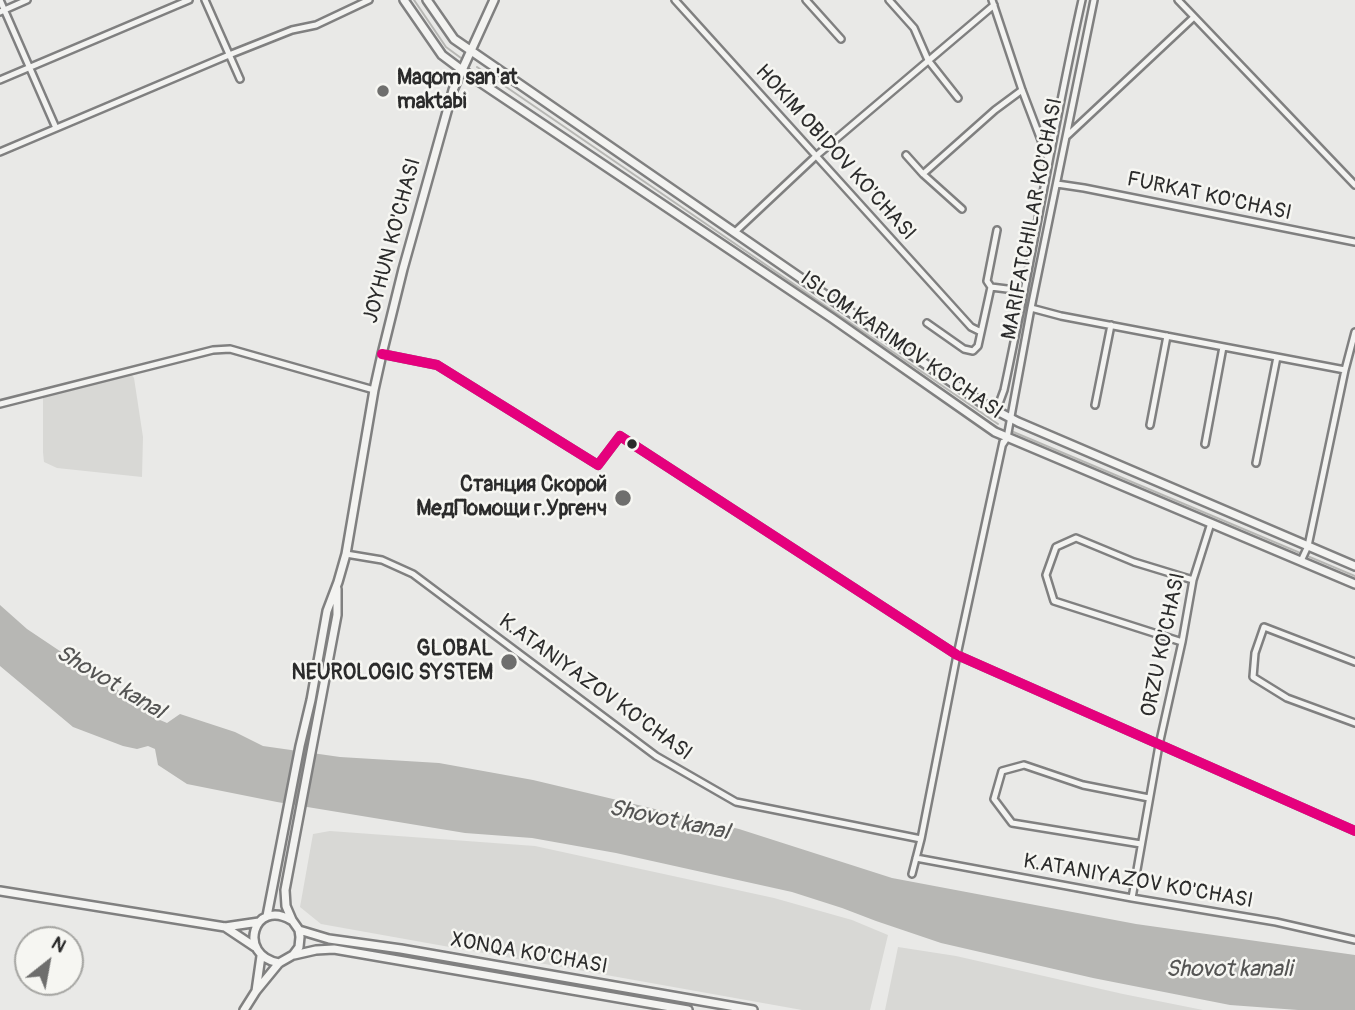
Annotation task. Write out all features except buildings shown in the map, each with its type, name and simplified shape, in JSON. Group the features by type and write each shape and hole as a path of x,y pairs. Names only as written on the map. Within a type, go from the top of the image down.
{"main road":[{"name":"ISLOM KARIMOV KO'CHASI","path":"404,0 442,55 462,70 779,283 1004,439 1355,584"},
{"name":"ISLOM KARIMOV KO'CHASI","path":"427,0 454,39 992,409 1355,566"},
{"name":"JOYHUN KO'CHASI","path":"267,916 327,611 346,554 382,354 453,90 494,0"},
{"name":"JOYHUN KO'CHASI","path":"292,920 286,906 285,890 337,615 338,582"},
{"path":"0,891 225,927 259,922 273,914 292,920 299,930 300,943 293,956 279,963 244,1010"},
{"path":"259,922 254,934 256,947 261,956 279,963"},
{"path":"225,927 256,947"},
{"name":"XONQA KO'CHASI","path":"299,930 329,939 753,1010"},
{"path":"398,960 401,949"},
{"name":"XONQA KO'CHASI","path":"293,956 316,950 334,950 688,1010"},
{"path":"256,991 261,956"}],"street":[{"path":"0,0 2,11 56,128"},
{"path":"2,11 27,0"},
{"path":"0,80 189,0"},
{"path":"205,0 240,79"},
{"path":"0,152 229,55 292,30 316,25 369,0"},
{"name":"HOKIM OBIDOV KO'CHASI","path":"675,0 971,327 981,332"},
{"path":"806,0 841,39"},
{"path":"889,0 914,28 928,60 958,98"},
{"name":"MARIFATCHILAR KO'CHASI","path":"992,409 1000,401 1004,390 1065,73 1082,0"},
{"name":"MARIFATCHILAR KO'CHASI","path":"912,874 1010,418 1094,0"},
{"path":"1178,0 1355,186"},
{"path":"735,232 816,156 993,2 1049,161"},
{"path":"1067,136 1194,16"},
{"path":"923,174 995,110 1022,90"},
{"path":"905,155 962,209"},
{"name":"FURKAT KO'CHASI","path":"1057,184 1355,242"},
{"path":"927,323 964,349 973,351 978,346 991,287 987,281 997,230"},
{"path":"779,283 789,269"},
{"path":"991,287 1023,291"},
{"path":"1031,308 1345,370"},
{"path":"1095,405 1111,325"},
{"path":"1301,562 1308,546 1355,332"},
{"path":"1150,425 1167,336"},
{"path":"1205,444 1223,347"},
{"path":"0,404 213,350 230,349 374,390"},
{"path":"382,354 437,365 598,465 620,436 957,655 1355,831"},
{"path":"1256,463 1277,357"},
{"name":"ORZU KO'CHASI","path":"1132,898 1159,745 1193,580 1211,523"},
{"path":"1182,642 1054,601 1046,575 1056,547 1076,538 1134,562 1193,580"},
{"name":"K.ATANIYAZOV KO'CHASI","path":"346,554 382,560 413,574 656,756 736,802 921,839"},
{"path":"1355,662 1264,627 1255,653 1253,677 1287,698 1355,723"},
{"path":"1141,845 1012,823 994,800 1002,771 1024,765 1083,785 1149,798"},
{"name":"K.ATANIYAZOV KO'CHASI","path":"916,858 1276,922 1355,940"}],"shaded area":[{"path":"131,374 134,378 143,437 142,477 57,468 44,462 43,396"},
{"path":"330,831 535,846 774,898 852,920 888,935 870,1010 802,1010 321,924 300,907 313,834"},
{"path":"898,947 956,956 1203,1010 885,1010"}],"water":[{"name":"Shovot kanali","path":"0,605 27,629 124,694 150,707 160,720 167,723 180,714 235,732 263,746 340,757 439,763 533,780 739,829 892,878 1136,924 1355,955 1355,1010 1298,1010 1230,1005 1093,978 941,943 792,892 616,853 532,838 465,833 277,802 187,784 158,765 155,749 148,746 137,749 123,746 73,727 0,666"}],"waterway":[{"path":"414,0 446,47 461,58"},
{"path":"477,67 998,424"},
{"path":"1011,431 1355,576"}],"transit line":[{"path":"382,354 437,365 598,465 620,436 957,655 1355,831"}],"place":[{"name":"Maqom san'at maktabi","path":"383,91"},
{"name":"Станция Скорой МедПомощи г.Ургенч","path":"623,498"},
{"name":"GLOBAL NEUROLOGIC SYSTEM","path":"509,662"}],"water label":[{"name":"Shovot kanal","path":"110,683"},
{"name":"Shovot kanal","path":"669,821"}]}
